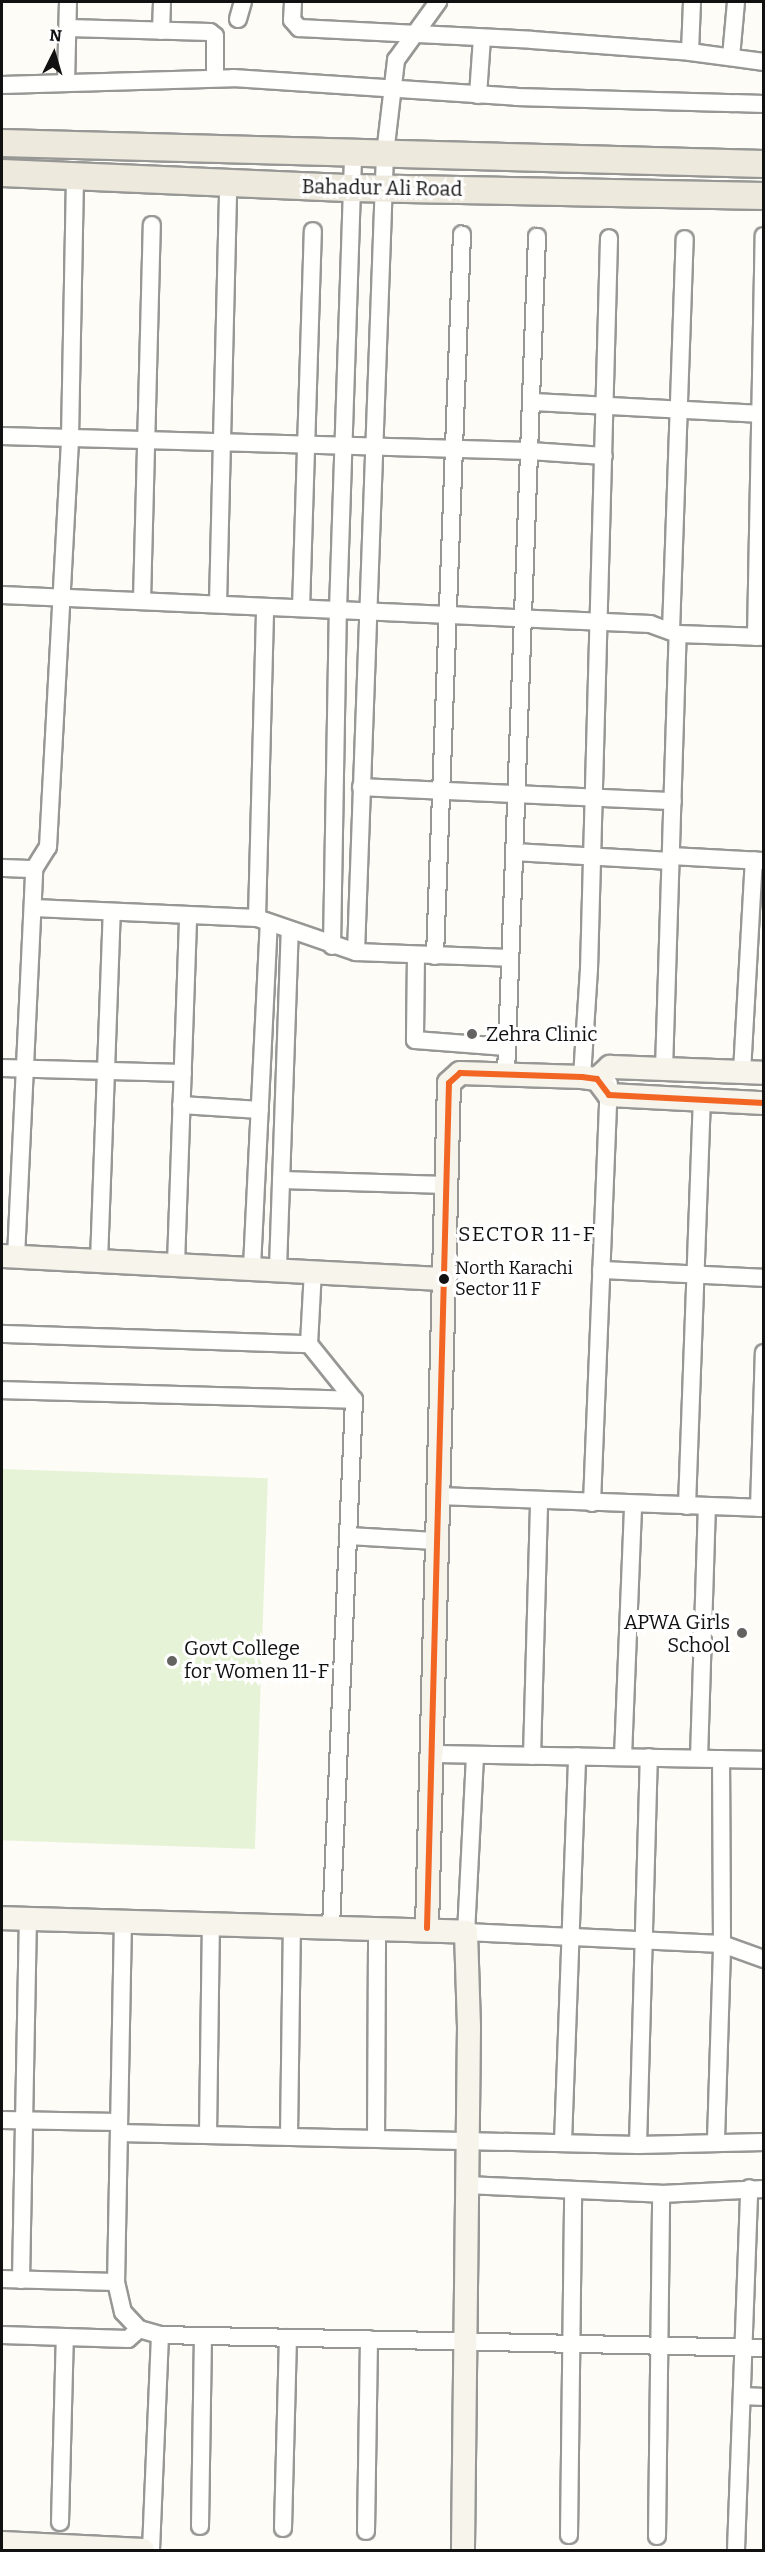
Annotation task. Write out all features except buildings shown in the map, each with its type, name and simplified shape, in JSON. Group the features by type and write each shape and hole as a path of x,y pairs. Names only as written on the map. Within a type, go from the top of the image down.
{"main road":[{"name":"Bahadur Ali Road","path":"2,143 764,164"},
{"name":"Bahadur Ali Road","path":"2,172 352,188 764,196"}],"street":[{"path":"66,82 68,2"},
{"path":"161,31 162,2"},
{"path":"238,19 243,2"},
{"path":"293,2 292,20 299,28 690,52 764,62"},
{"path":"356,952 385,153 396,60 438,2"},
{"path":"690,52 692,2"},
{"path":"731,57 736,2"},
{"path":"68,28 213,33 215,78"},
{"path":"478,95 482,38"},
{"path":"2,85 215,78 293,80 392,90 478,95 764,104"},
{"path":"332,946 338,610 353,153"},
{"path":"75,176 70,438 48,847 34,869 25,1069 9,1257 278,1268 444,1279"},
{"path":"218,604 228,183"},
{"path":"142,600 152,225"},
{"path":"301,608 313,231"},
{"path":"435,956 462,235"},
{"path":"2,595 650,624 675,633 760,637 764,236"},
{"path":"506,1074 537,237"},
{"path":"592,1503 602,1269 593,856 609,238"},
{"path":"664,1069 673,801 679,410 685,239"},
{"path":"532,402 762,414"},
{"path":"2,436 454,448 604,456"},
{"path":"252,1267 260,1110 266,607"},
{"path":"361,787 673,801"},
{"path":"514,852 759,861 753,1073 664,1069 599,1080"},
{"path":"2,868 34,869"},
{"path":"34,908 263,921 332,946 356,952 509,958"},
{"path":"99,1261 112,912"},
{"path":"176,1264 188,915"},
{"path":"278,1268 290,931"},
{"path":"416,955 415,1040 506,1047"},
{"path":"2,1068 183,1073"},
{"path":"427,1928 449,1083 459,1073 506,1074 599,1080 702,1101 764,1103"},
{"path":"687,1506 702,1101"},
{"path":"182,1105 260,1110"},
{"path":"281,1179 447,1185"},
{"path":"602,1269 764,1278"},
{"path":"313,1270 309,1344 354,1400 331,1926"},
{"path":"2,1334 309,1344"},
{"path":"439,1496 761,1508 764,1353"},
{"path":"2,1390 354,1400"},
{"path":"532,1756 539,1500"},
{"path":"623,1757 633,1505"},
{"path":"699,1758 707,1507"},
{"path":"348,1536 436,1541"},
{"path":"430,1754 764,1760"},
{"path":"463,2550 468,2139 466,1932 475,1756"},
{"path":"563,2142 577,1756"},
{"path":"638,2145 649,1757"},
{"path":"716,2140 722,1944 721,1759"},
{"path":"2,1918 427,1928 466,1932 722,1944 764,1959"},
{"path":"21,2280 28,1918"},
{"path":"123,1920 116,2282 123,2312 139,2329 160,2335 764,2348"},
{"path":"208,2134 211,1923"},
{"path":"289,2135 292,1925"},
{"path":"376,2137 377,1927"},
{"path":"2,2120 208,2134 638,2145 716,2140 764,2142"},
{"path":"466,2186 661,2194 756,2188 745,2348 736,2550"},
{"path":"570,2535 573,2190"},
{"path":"657,2536 661,2194"},
{"path":"2,2279 116,2282"},
{"path":"2,2335 128,2339 139,2329"},
{"path":"151,2550 160,2335"},
{"path":"200,2526 203,2336"},
{"path":"60,2522 65,2337"},
{"path":"283,2528 288,2338"},
{"path":"366,2531 369,2339"},
{"path":"743,2396 764,2397"},
{"path":"2,2544 143,2550"}],"green space":[{"path":"2,1469 268,1478 255,1849 2,1840"}],"transit line":[{"path":"427,1928 449,1083 460,1073 582,1077 597,1079 609,1095 764,1103"}],"place":[{"name":"Zehra Clinic","path":"472,1034"},
{"name":"North Karachi Sector 11 F","path":"444,1279"},
{"name":"APWA Girls School","path":"742,1633"},
{"name":"Govt College for Women 11-F","path":"172,1661"}],"district":[{"name":"SECTOR 11-F","path":"527,1234"}]}
